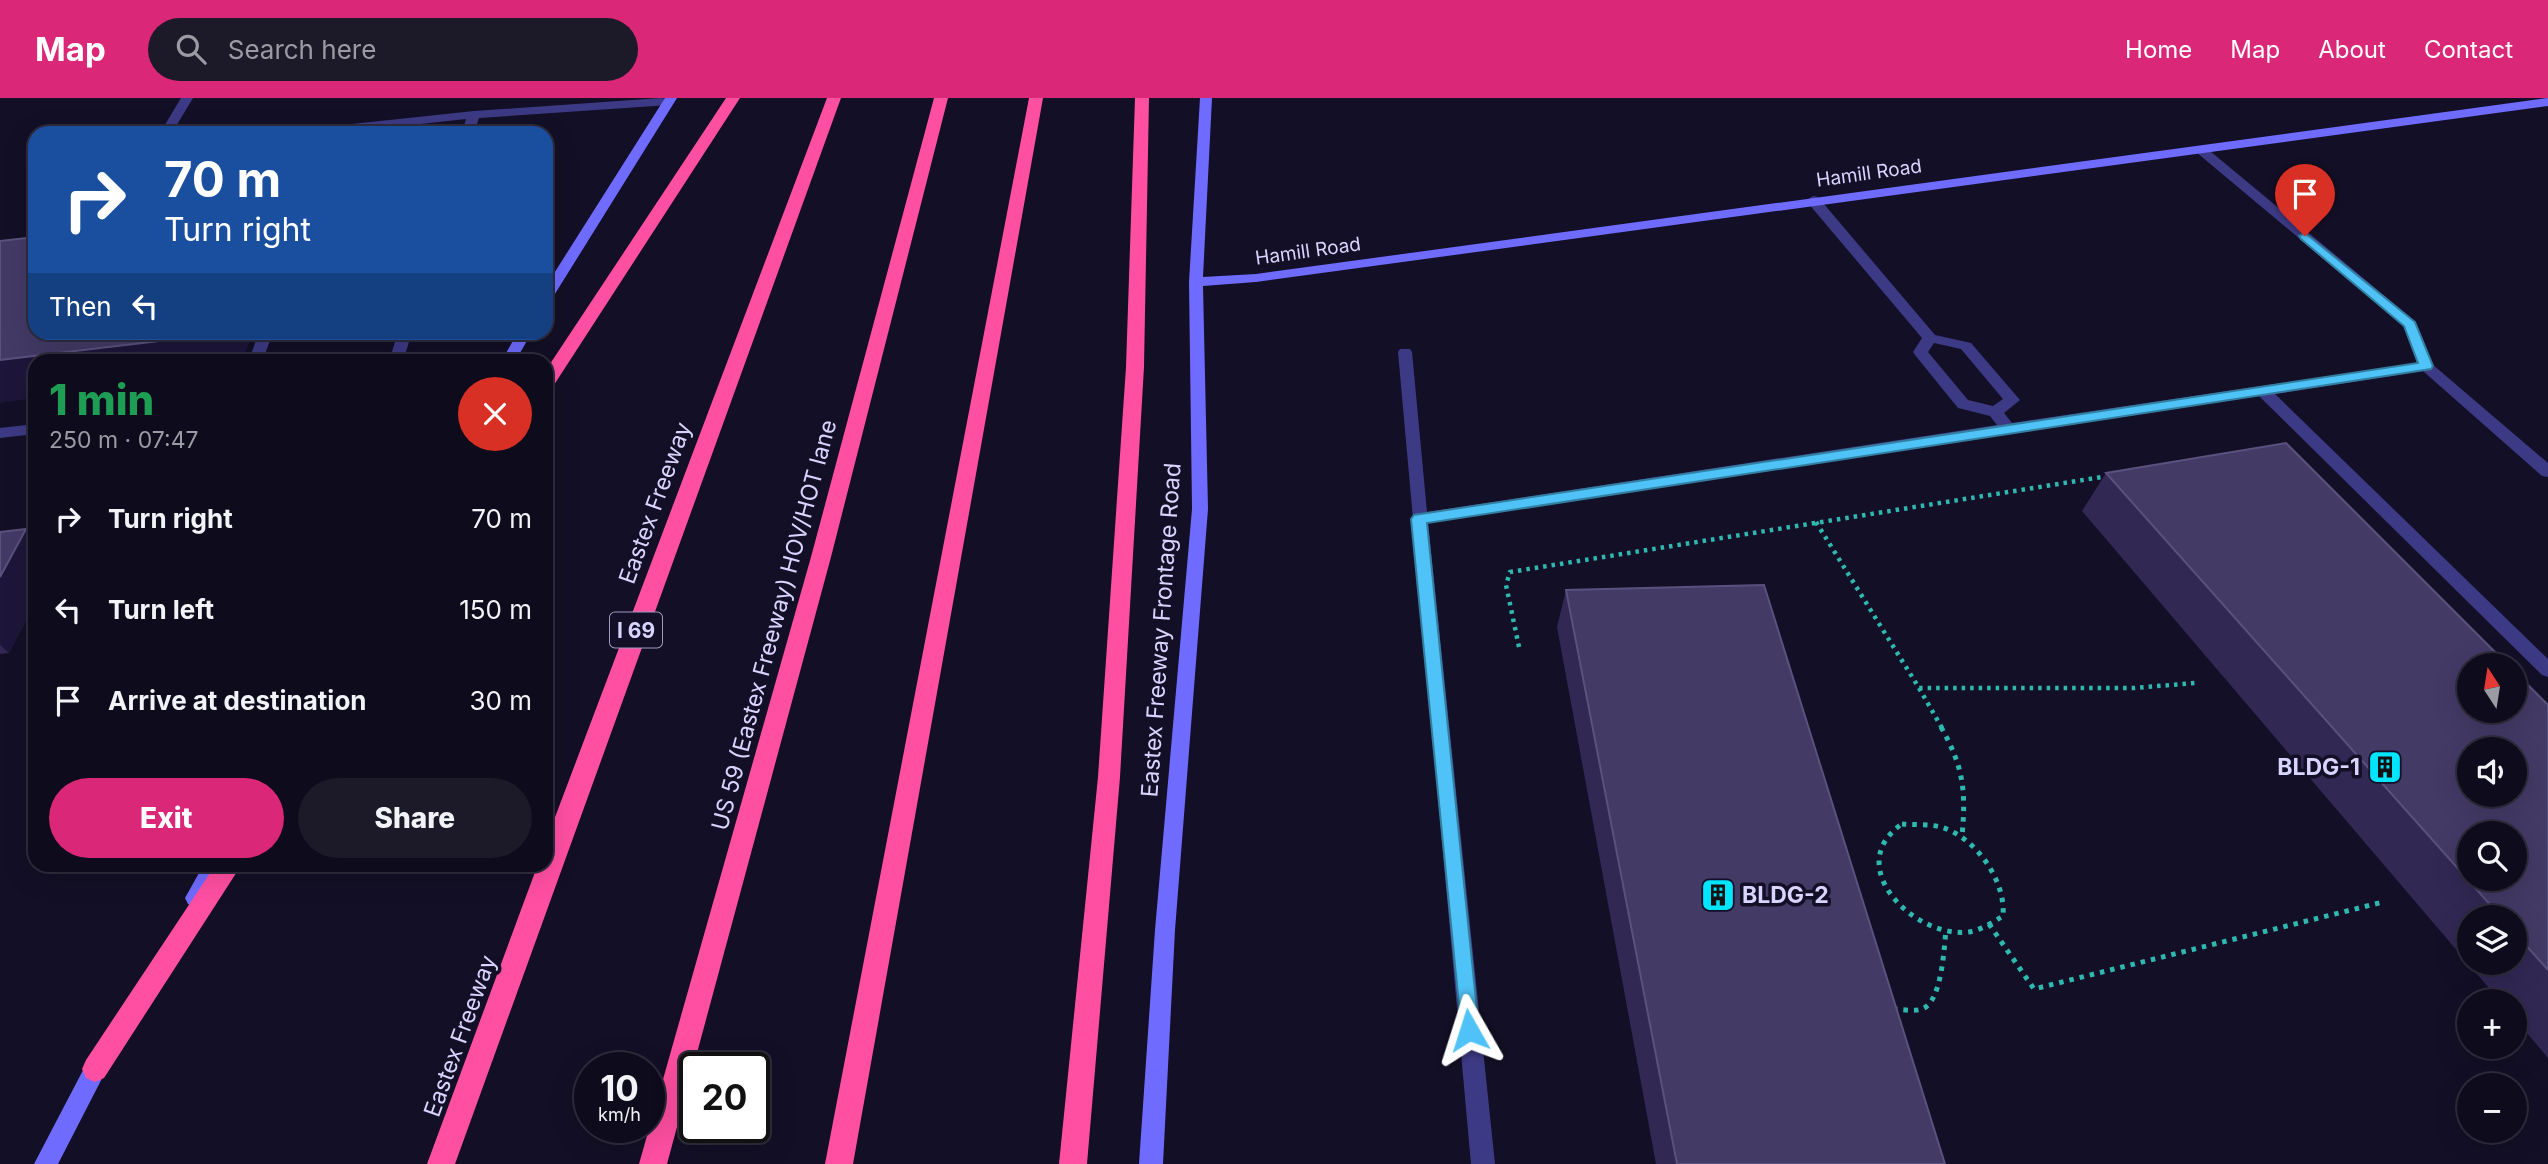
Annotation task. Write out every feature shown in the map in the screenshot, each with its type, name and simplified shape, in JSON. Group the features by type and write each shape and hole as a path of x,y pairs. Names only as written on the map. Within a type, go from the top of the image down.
{"highway":[{"path":"553,363 733,98"},
{"name":"Eastex Freeway","path":"553,854 834,98"},
{"name":"US 59 (Eastex Freeway) HOV/HOT lane","path":"653,1164 821,557 941,98"},
{"path":"839,1164 1036,98"},
{"path":"1073,1164 1109,777 1135,367 1142,98"},
{"path":"95,1069 225,872"},
{"name":"Eastex Freeway","path":"441,1164 546,872"}],"main road":[{"name":"Eastex Freeway Frontage Road","path":"1150,1164 1165,929 1200,509 1196,282 1206,98"},
{"path":"553,286 670,100"},
{"name":"Hamill Road","path":"1196,282 1256,278 1813,200 2548,102"},
{"path":"46,1164 95,1069 210,872"}],"lane":[{"path":"170,126 187,98"},
{"path":"381,126 474,115 670,100"},
{"path":"470,126 474,115"},
{"path":"2200,149 2410,324 2426,366 2548,472"},
{"path":"1813,200 1930,338 1966,346 2012,400 1995,412"},
{"path":"1930,338 1920,352 1963,404 1995,412 2008,429"},
{"path":"1405,352 1483,1164"},
{"path":"1419,519 2426,366"},
{"path":"2262,390 2548,670"},
{"path":"0,433 28,430"}],"path":[{"path":"1519,647 1506,585 1510,572 2120,474"},
{"path":"1816,522 1952,746 1966,794 1962,837"},
{"path":"1919,688 2134,688 2195,683"},
{"path":"1902,824 1940,827 1962,837 1998,879 2006,903 2003,916 1966,932 1946,930 1898,904 1884,885 1879,848 1888,834 1902,824"},
{"path":"1989,924 2034,989 2383,902"},
{"path":"1883,1009 1923,1009 1931,1003 1936,994 1946,930"}],"building":[{"path":"28,238 28,340 167,340 50,354 28,354 28,357 0,360 0,241"},
{"path":"2286,443 2496,653 2457,653 2457,723 2527,723 2527,684 2548,705 2548,970 2527,946 2527,905 2490,905 2478,891 2527,891 2527,821 2457,821 2457,868 2106,473"},
{"path":"26,529 0,577 0,532"},
{"name":"BLDG-2","path":"1764,585 1945,1164 1677,1164 1566,590"}],"place":[{"name":"BLDG-1","path":"2385,767"},
{"name":"BLDG-2","path":"1718,895"}],"route":[{"path":"1469,1030 1419,519 2426,366 2410,324 2305,236"}]}
